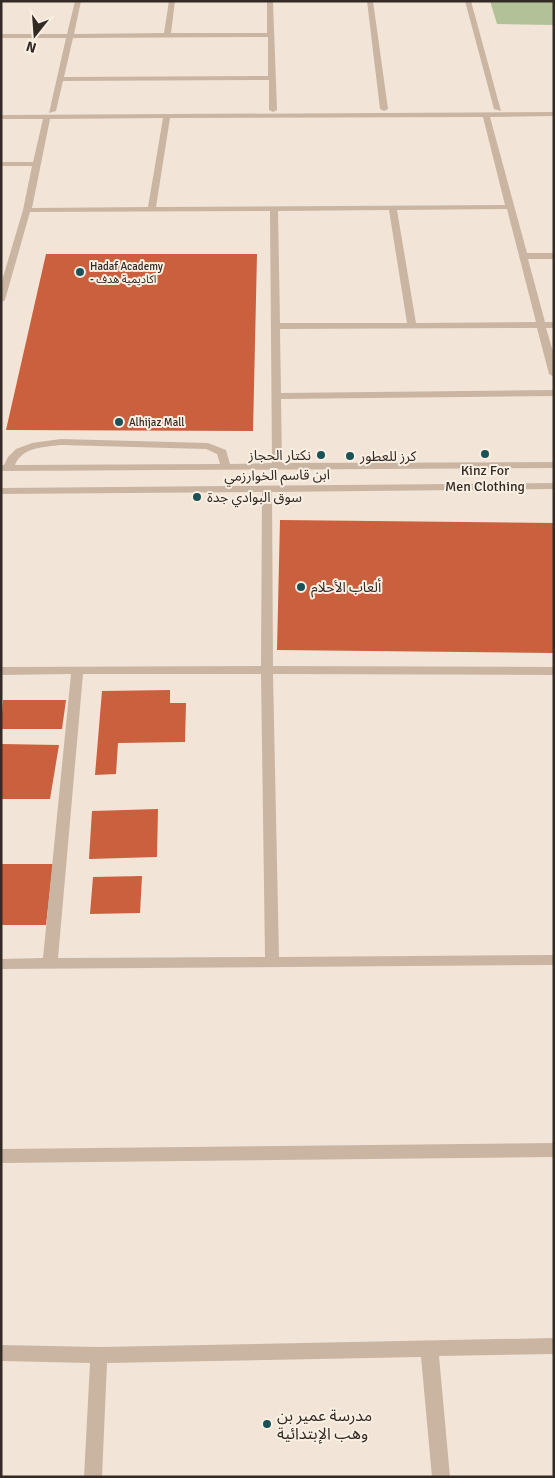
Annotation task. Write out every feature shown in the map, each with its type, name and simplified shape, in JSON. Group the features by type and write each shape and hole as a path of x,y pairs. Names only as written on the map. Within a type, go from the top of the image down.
{"street":[{"path":"1,300 27,210 78,1"},
{"path":"167,35 172,1"},
{"path":"270,1 273,110"},
{"path":"370,1 384,109"},
{"path":"468,1 498,109"},
{"path":"1,36 272,35"},
{"path":"59,79 272,78"},
{"path":"1,117 49,114 273,110 554,108"},
{"path":"1,111 49,114 167,116 554,114"},
{"path":"486,115 554,374"},
{"path":"152,209 167,116"},
{"path":"1,164 37,164"},
{"path":"27,210 511,207"},
{"path":"274,208 277,467"},
{"path":"393,208 412,325"},
{"path":"523,256 554,256"},
{"path":"274,326 554,325"},
{"path":"275,396 554,393"},
{"path":"5,468 20,451 32,446 62,442 208,446 222,452 226,467"},
{"name":"ابن قاسم الخوارزمي","path":"1,491 226,467 554,465"},
{"name":"ابن قاسم الخوارزمي","path":"5,468 121,479 267,488 554,486"},
{"path":"267,488 267,670 272,962"},
{"path":"1,671 554,671"},
{"path":"50,964 77,671"},
{"path":"1,964 554,960"},
{"path":"1,1156 554,1150"},
{"path":"1,1353 99,1355 554,1346"},
{"path":"429,1348 441,1477"},
{"path":"93,1477 99,1355"}],"green space":[{"path":"490,1 554,1 554,25 497,24"}],"building":[{"path":"46,254 257,254 253,431 6,430"},
{"path":"280,520 554,523 554,653 277,650"},
{"path":"170,690 170,703 186,703 185,742 118,743 116,774 95,775 102,691"},
{"path":"3,700 66,700 62,729 1,729"},
{"path":"1,744 59,745 50,799 1,799"},
{"path":"158,809 157,857 89,859 92,811"},
{"path":"1,864 53,864 46,925 1,925"},
{"path":"142,876 140,913 90,914 93,877"}],"place":[{"name":"Hadaf Academy - اكاديمية هدف","path":"80,272"},
{"name":"Alhijaz Mall","path":"119,422"},
{"name":"Kinz For Men Clothing","path":"485,454"},
{"name":"نكتار الحجاز","path":"321,455"},
{"name":"كرز للعطور","path":"350,456"},
{"name":"سوق البوادي جدة","path":"197,497"},
{"name":"ألعاب الأحلام","path":"301,587"},
{"name":"مدرسة عمير بن وهب الإبتدائية","path":"267,1424"}]}
